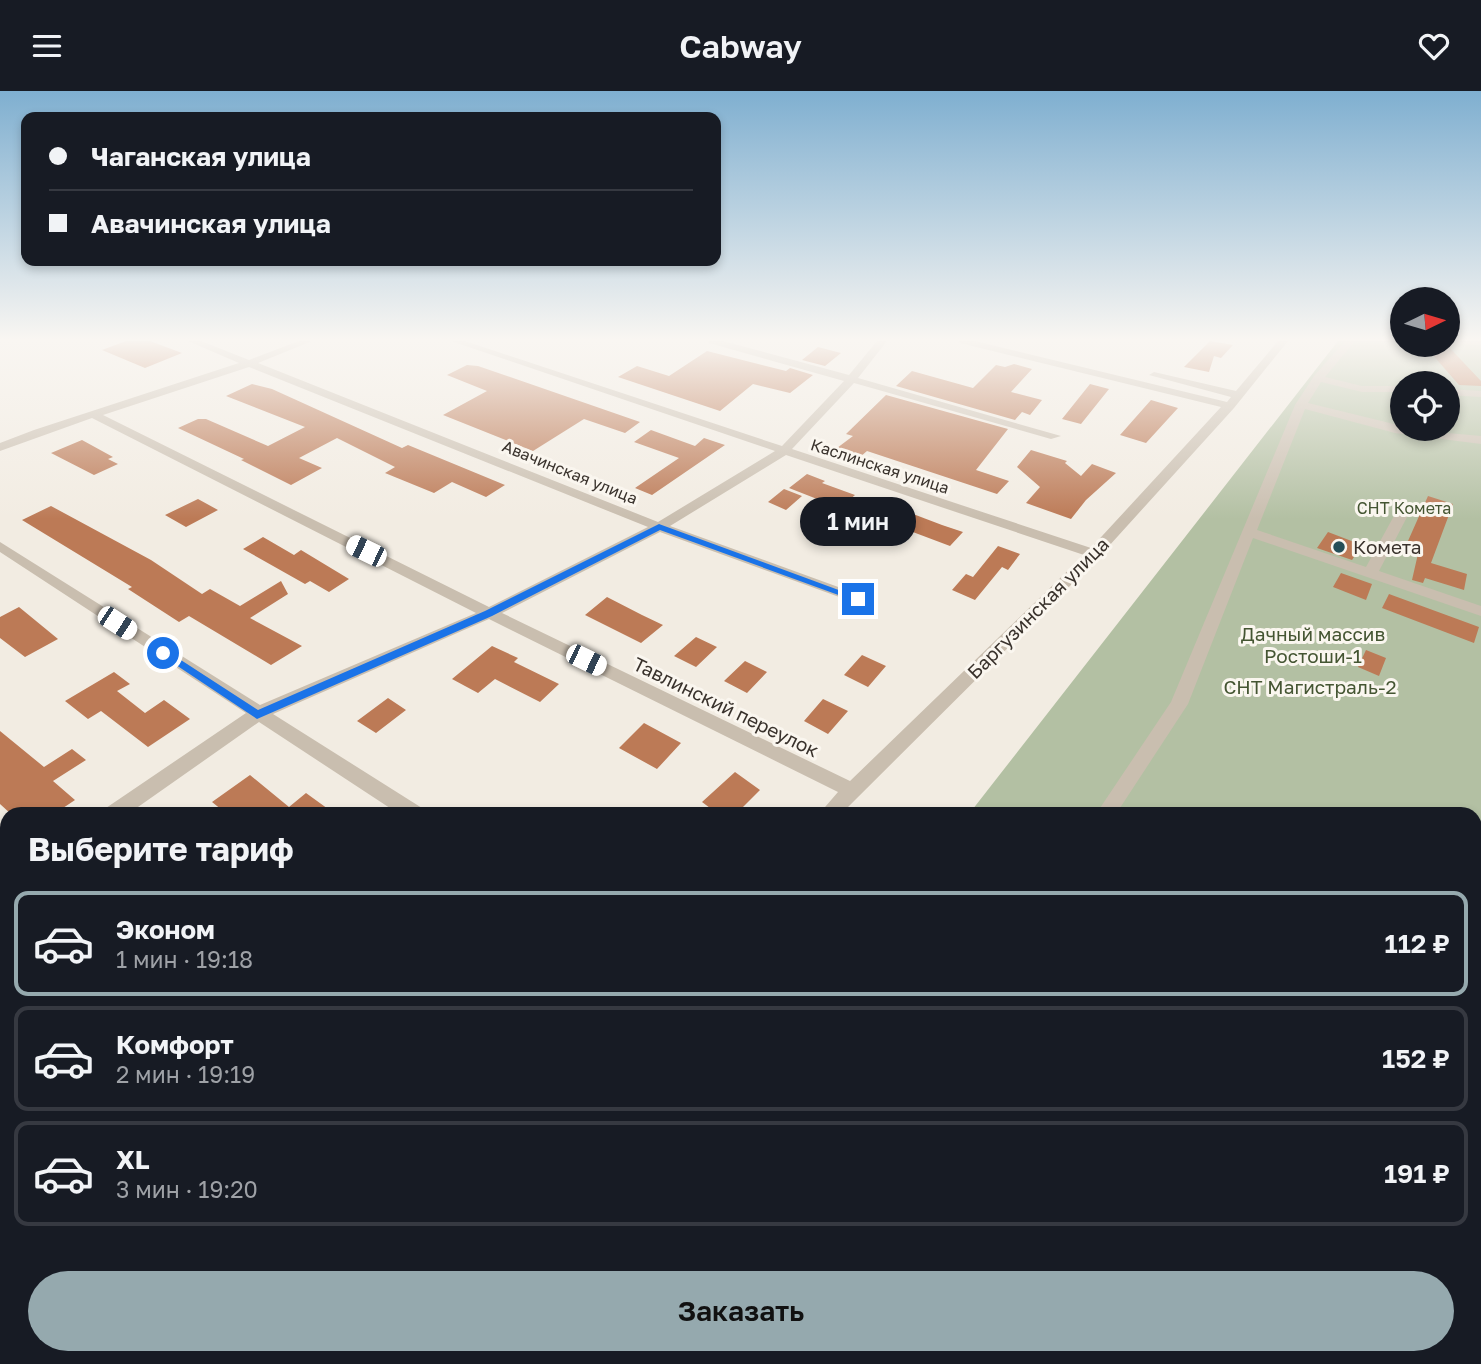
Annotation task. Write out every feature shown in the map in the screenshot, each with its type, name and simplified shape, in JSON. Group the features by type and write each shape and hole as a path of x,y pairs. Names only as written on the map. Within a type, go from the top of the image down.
{"street":[{"path":"0,447 45,429 139,400"},
{"name":"Авачинская улица","path":"346,400 659,527 858,599"},
{"name":"Каслинская улица","path":"635,400 1094,554"},
{"path":"123,807 257,715 489,613 659,527 784,450 831,400"},
{"path":"925,400 1055,436"},
{"name":"Баргузинская улица","path":"835,807 1094,554 1234,400"},
{"path":"1110,807 1179,704 1304,400"},
{"path":"1301,405 1395,429 1481,440"},
{"name":"Тавлинский переулок","path":"95,415 489,613 852,790"},
{"path":"1370,574 1400,517"},
{"path":"1248,532 1481,611"},
{"path":"0,546 257,715 404,807"}],"green space":[{"name":"Дачный массив Ростоши-1","path":"1292,400 1390,400 1390,441 1460,441 1460,400 1481,400 1481,807 974,807"}],"building":[{"path":"237,400 297,400 402,448 408,445 505,485 486,497 452,482 434,493 385,473 395,467 337,438 299,458 322,468 291,485 178,428 198,419 206,419 268,446 305,427"},
{"path":"470,400 578,400 640,422 625,433 584,419 533,451 443,415"},
{"path":"688,400 733,400 720,411"},
{"path":"880,400 905,400 1008,429 976,470 1009,481 997,494 867,451 860,457 837,448 853,436 846,434"},
{"path":"946,400 1042,400 1030,415 1022,412 1015,420"},
{"path":"1077,400 1100,400 1081,424 1062,419"},
{"path":"1151,400 1178,408 1146,443 1120,435"},
{"path":"651,430 695,446 704,438 725,445 652,495 635,488 679,458 634,442"},
{"path":"82,440 113,457 108,459 118,464 94,475 51,453"},
{"path":"1031,450 1067,461 1065,463 1081,476 1092,464 1116,473 1086,500 1071,519 1026,503 1040,487 1017,467"},
{"path":"807,474 825,481 822,483 855,495 840,508 789,488"},
{"path":"784,489 802,496 786,510 768,502"},
{"path":"1428,496 1453,504 1431,563 1467,574 1464,590 1425,578 1423,583 1412,580 1420,545 1408,541"},
{"path":"871,498 963,532 950,546 857,511"},
{"path":"198,499 218,510 186,527 165,515"},
{"path":"51,506 151,560 202,594 210,589 240,606 281,581 288,594 250,618 302,646 271,665 189,616 179,622 128,589 132,587 22,520"},
{"name":"Комета","path":"1328,532 1362,545 1352,560 1317,548"},
{"path":"263,537 294,555 301,550 349,579 329,592 310,581 305,584 243,549"},
{"path":"998,546 1020,554 1008,570 1002,567 975,600 952,590 966,574 973,577"},
{"path":"1341,573 1372,584 1366,600 1333,587"},
{"path":"1389,594 1479,627 1474,643 1382,608"},
{"path":"607,597 663,625 641,643 585,615"},
{"path":"19,607 58,639 25,657 0,638 0,617"},
{"path":"696,637 717,647 696,667 674,656"},
{"path":"492,646 518,658 514,662 559,684 540,702 495,679 478,693 452,679"},
{"path":"1366,650 1386,658 1379,676 1358,667"},
{"path":"862,655 886,666 868,687 844,675"},
{"path":"745,661 767,672 747,693 724,681"},
{"path":"114,672 130,684 117,691 145,713 164,700 190,719 148,747 101,711 88,719 65,701"},
{"path":"388,698 406,710 376,733 357,721"},
{"path":"823,699 848,711 828,734 804,721"},
{"path":"644,723 681,743 657,769 619,748"},
{"path":"0,731 44,767 72,749 86,760 53,781 75,800 64,807 3,807 0,804"},
{"path":"735,772 760,790 743,807 709,807 702,802"},
{"path":"250,775 289,807 218,807 212,802"},
{"path":"306,793 325,807 289,807"}],"place":[{"name":"Комета","path":"1339,547"}],"route":[{"path":"163,653 257,715 489,613 659,527 858,599"}],"park label":[{"name":"СНТ Комета","path":"1404,508"},
{"name":"СНТ Магистраль-2","path":"1310,687"}]}
